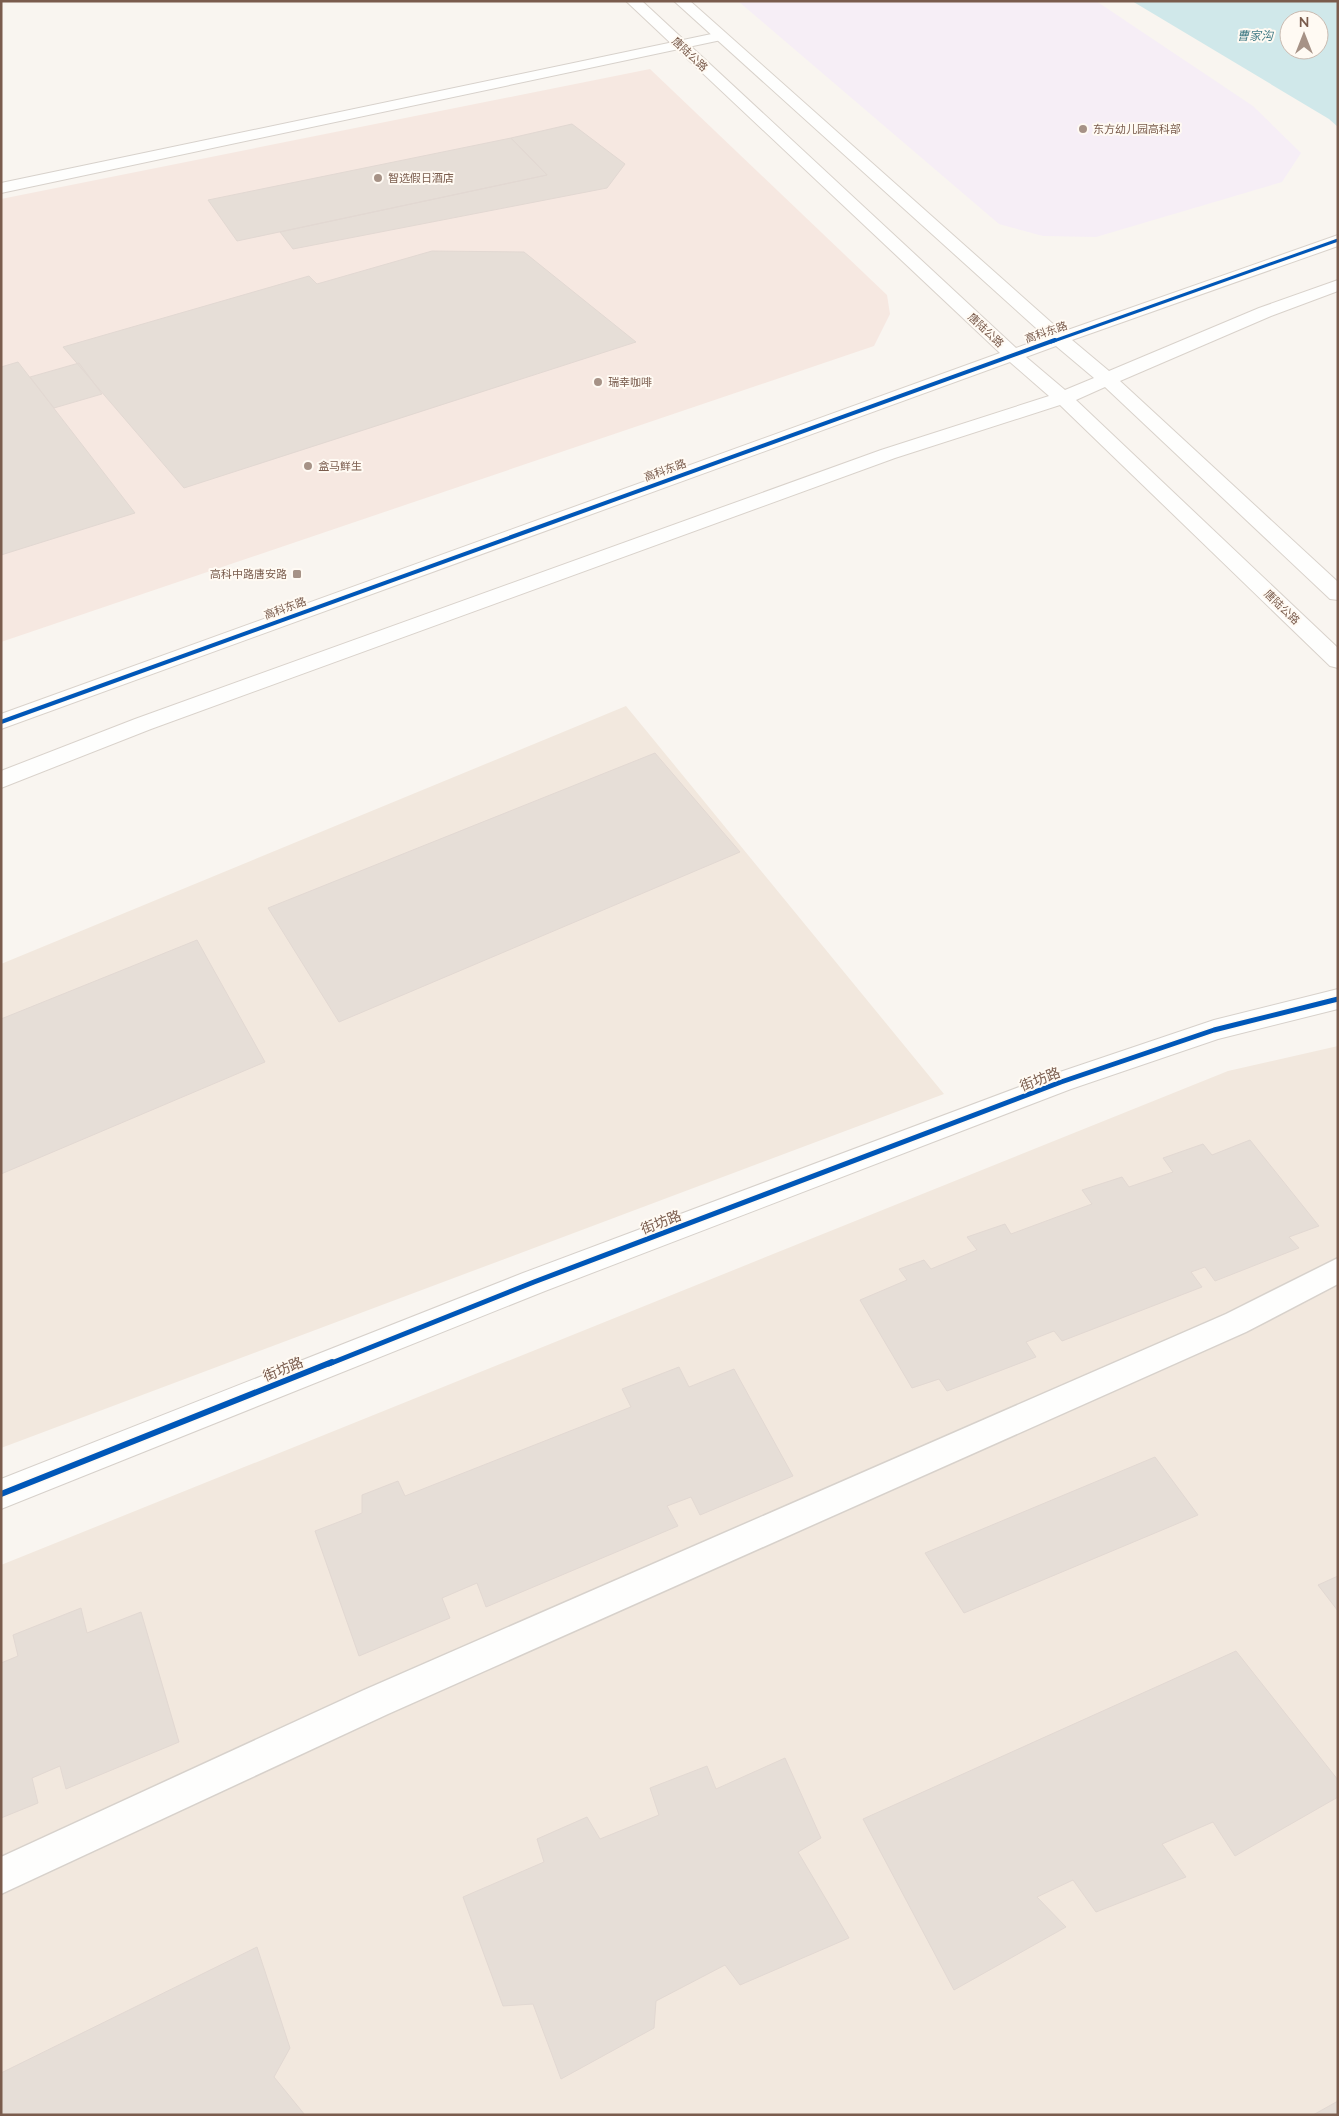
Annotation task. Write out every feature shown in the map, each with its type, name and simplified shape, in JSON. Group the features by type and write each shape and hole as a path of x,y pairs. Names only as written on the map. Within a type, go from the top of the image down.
{"main road":[{"name":"唐陆公路","path":"633,1 1013,355 1063,398 1338,661"},
{"path":"681,1 1059,339 1108,380 1338,594"},
{"path":"1,188 720,36"},
{"name":"高科东路","path":"1,722 1013,355 1338,240"},
{"path":"1,780 143,724 888,454 1063,398 1265,312 1338,286"},
{"name":"街坊路","path":"1,1494 534,1282 1052,1086 1214,1030 1338,999"}],"lane":[{"path":"1,1876 376,1702 1236,1323 1338,1270"}],"shaded area":[{"name":"东方幼儿园高科部","path":"738,1 1096,1 1253,106 1301,153 1282,182 1096,237 1043,236 999,224"},
{"path":"650,69 887,295 890,314 874,346 1,642 1,199"},
{"path":"626,706 944,1094 1,1448 1,964"},
{"path":"1338,1046 1338,2115 1,2115 1,1565 1228,1071"}],"water":[{"name":"曹家沟","path":"1132,1 1338,1 1338,127 1329,119"}],"building":[{"path":"572,124 625,164 607,188 293,249 280,232 547,175 511,138"},
{"path":"511,138 547,175 237,241 208,200"},
{"path":"432,251 524,252 636,342 184,488 63,347 309,276 317,284"},
{"path":"18,362 135,513 1,555 1,367"},
{"path":"79,363 102,394 54,408 30,377"},
{"path":"655,753 740,852 339,1022 268,908"},
{"path":"197,940 265,1062 1,1174 1,1019"},
{"path":"1250,1140 1319,1226 1289,1237 1299,1248 1215,1281 1205,1267 1191,1272 1202,1287 1062,1341 1054,1331 1026,1342 1036,1357 947,1391 939,1379 912,1388 860,1300 907,1280 899,1269 924,1260 931,1269 977,1250 967,1237 1005,1224 1011,1234 1092,1204 1082,1190 1122,1177 1129,1187 1173,1172 1163,1158 1203,1144 1212,1155"},
{"path":"679,1367 689,1387 734,1369 793,1476 700,1515 691,1497 667,1506 678,1526 486,1607 477,1583 442,1598 450,1618 359,1656 315,1531 362,1513 362,1495 398,1481 405,1496 631,1407 622,1389"},
{"path":"1155,1457 1198,1515 964,1613 925,1553"},
{"path":"1338,1576 1338,1611 1318,1585"},
{"path":"81,1608 87,1633 141,1612 179,1742 66,1789 60,1766 32,1778 38,1803 1,1818 1,1663 18,1656 13,1635"},
{"path":"1236,1651 1338,1780 1338,1797 1235,1856 1213,1822 1162,1844 1186,1877 1096,1912 1073,1880 1037,1897 1066,1927 954,1990 863,1819"},
{"path":"785,1758 821,1838 798,1852 849,1938 740,1985 725,1965 656,2001 654,2028 561,2079 533,2004 503,2006 463,1897 544,1862 537,1839 587,1817 600,1839 659,1815 650,1788 707,1766 716,1789"},
{"path":"257,1947 290,2048 274,2077 305,2115 1,2115 1,2073"},
{"path":"1338,2101 1338,2115 1313,2115"}],"cycle path":[{"path":"1,722 1013,355 1338,240"},
{"path":"1,1494 534,1282 1061,1082 1214,1030 1338,999"}],"place":[{"name":"东方幼儿园高科部","path":"1083,129"},
{"name":"智选假日酒店","path":"378,178"},
{"name":"瑞幸咖啡","path":"598,382"},
{"name":"盒马鲜生","path":"308,466"},
{"name":"高科中路唐安路","path":"297,574"}]}
